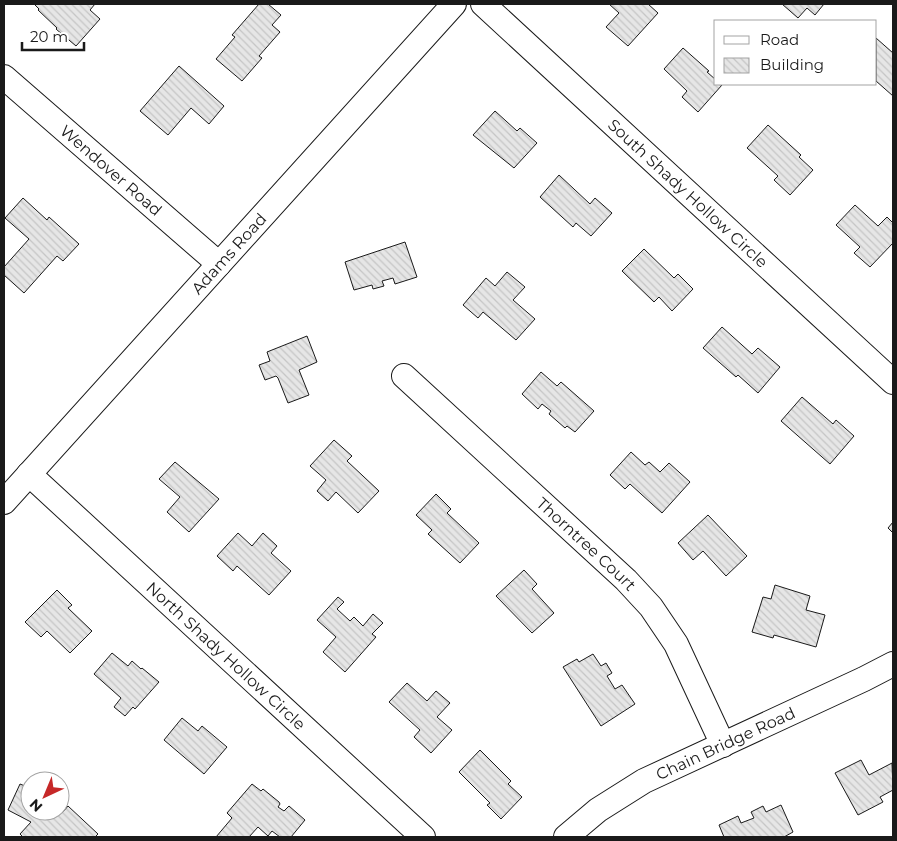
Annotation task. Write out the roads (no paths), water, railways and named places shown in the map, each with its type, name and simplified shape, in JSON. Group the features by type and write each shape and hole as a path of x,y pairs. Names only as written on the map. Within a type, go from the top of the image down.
{"street":[{"name":"Adams Road","path":"4,502 454,4"},
{"name":"South Shady Hollow Circle","path":"483,4 893,382"},
{"name":"Wendover Road","path":"4,77 219,264"},
{"name":"Thorntree Court","path":"404,376 626,580 651,607 676,644 723,745"},
{"name":"North Shady Hollow Circle","path":"30,474 423,837"},
{"name":"Chain Bridge Road","path":"566,837 598,810 644,781 893,664"}]}
